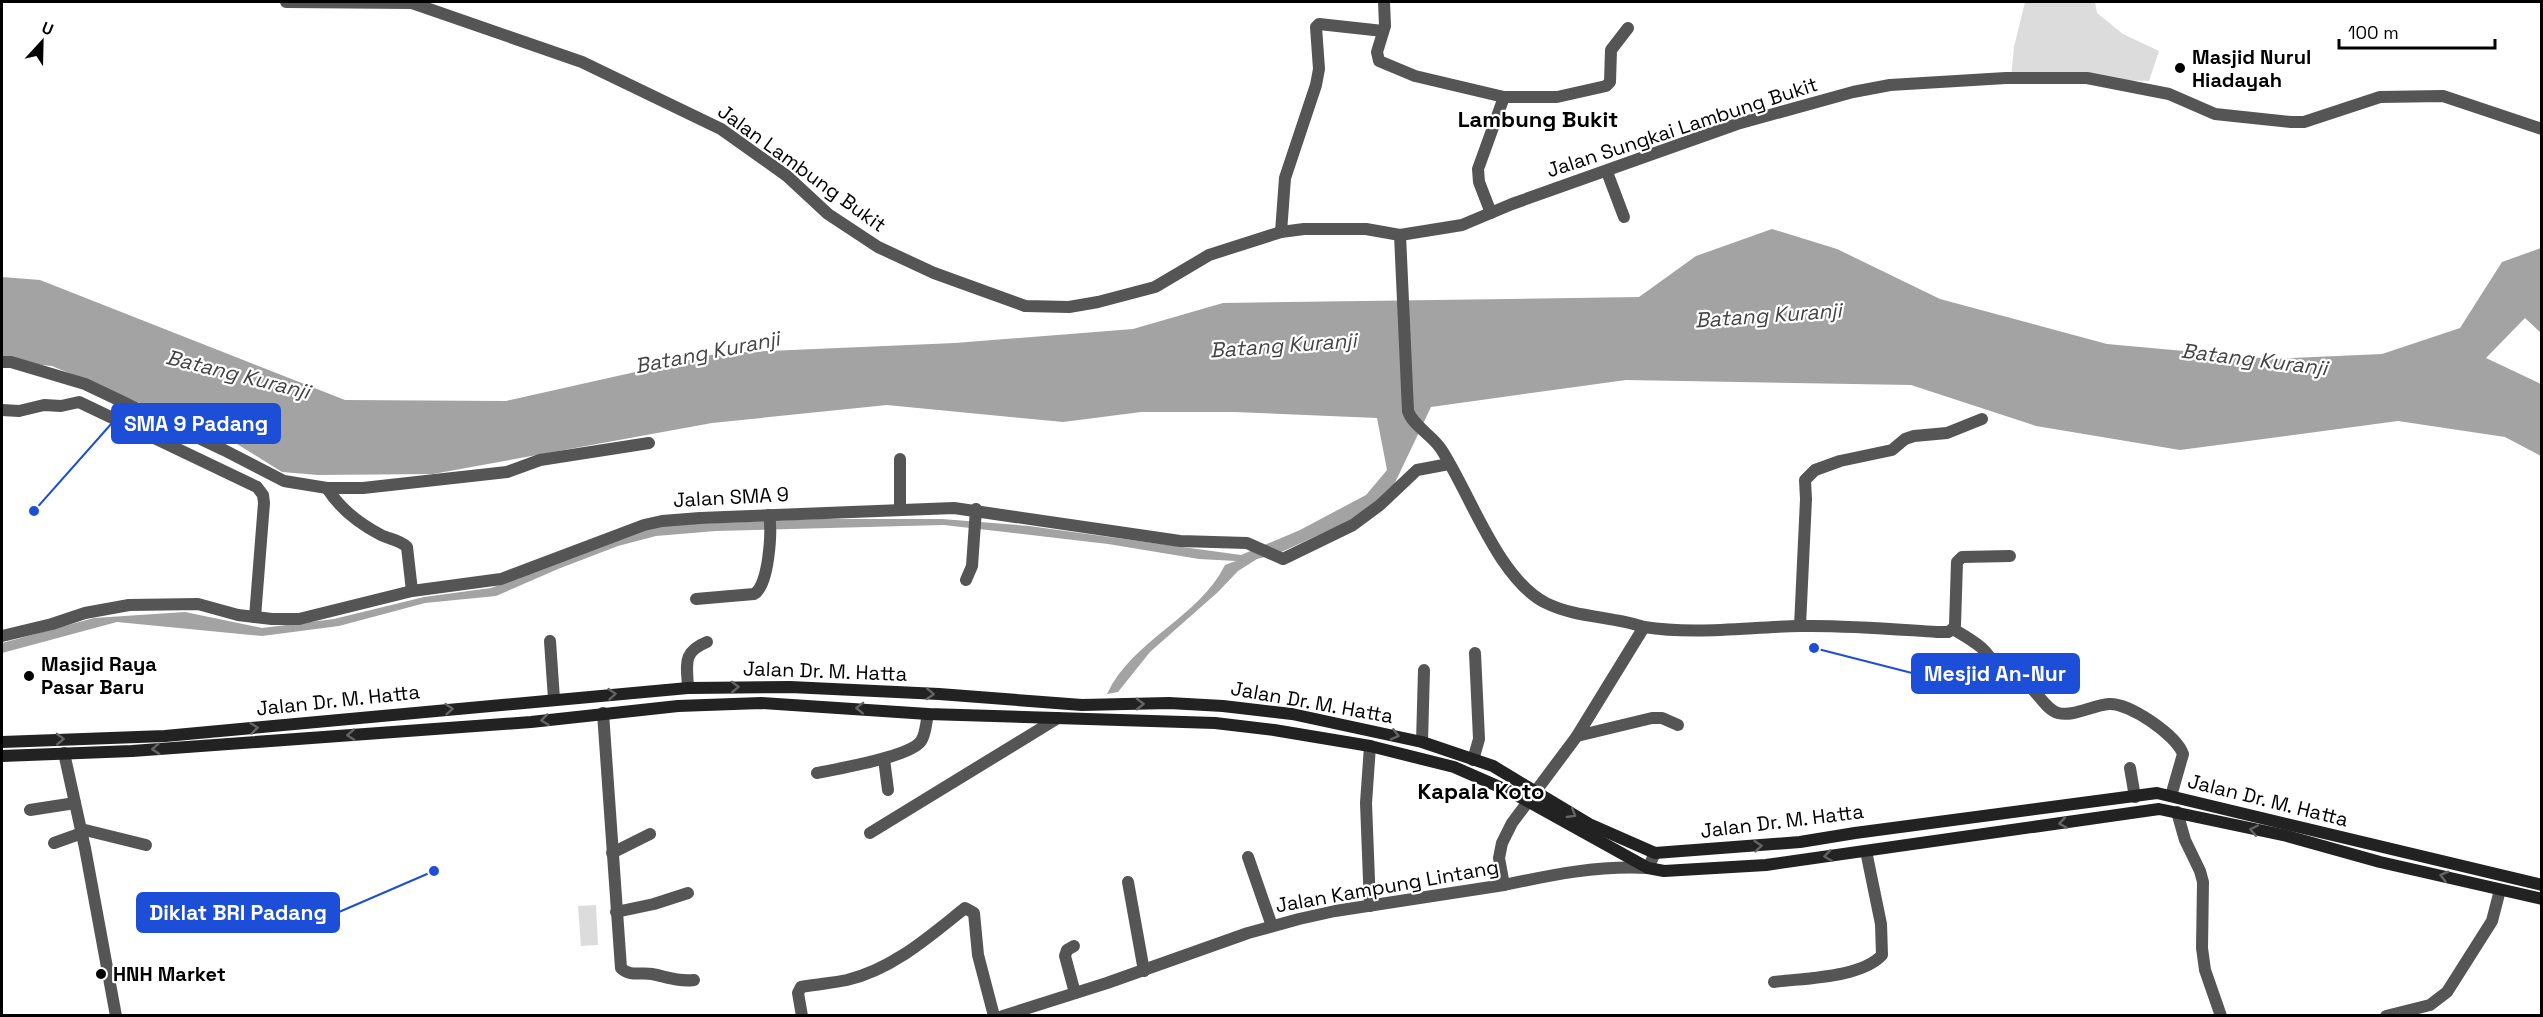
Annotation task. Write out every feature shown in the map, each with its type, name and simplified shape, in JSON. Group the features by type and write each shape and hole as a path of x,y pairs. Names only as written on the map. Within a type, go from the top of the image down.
{"main road":[{"name":"Jalan Dr. M. Hatta","path":"2,756 64,753 228,737 554,699 682,688 790,687 1082,705 1169,704 1258,709 1391,734 1493,766 1600,843 1648,868 1664,871 1766,865 2139,810 2159,809 2287,836 2477,885 2541,899"},
{"path":"678,705 682,688"},
{"name":"Jalan Dr. M. Hatta","path":"2,742 165,736 228,737 531,722 678,705 762,703 928,714 1240,725 1370,746 1454,767 1532,796 1655,853 1800,842 2157,793 2283,822 2387,850 2416,854 2541,885"},
{"path":"1908,826 1910,843"},
{"path":"2477,885 2481,871"}],"street":[{"name":"Jalan Lambung Bukit","path":"286,2 412,3 582,62 721,129 787,176 828,213 878,247 944,277 1025,306 1069,307 1155,287 1209,255 1281,232 1304,229 1366,229 1400,235"},
{"path":"1384,2 1385,20 1377,58 1387,66 1424,78 1504,97 1557,97 1606,86 1610,82 1611,50 1628,28"},
{"path":"1281,232 1285,178 1316,86 1319,69 1316,27 1319,24 1383,31"},
{"name":"Jalan Sungkai Lambung Bukit","path":"1400,235 1462,225 1512,204 1737,124 1853,92 1925,81 2087,78 2169,94 2215,114 2291,122 2304,122 2380,97 2443,96 2541,129"},
{"path":"1491,213 1479,182 1478,169 1504,97"},
{"path":"1607,172 1624,217"},
{"path":"1400,235 1408,411 1411,419 1441,449 1499,552 1528,591 1545,602 1573,612 1671,631 1856,626 1948,632 1955,625 1957,562 1962,557 2010,556"},
{"path":"2,362 11,362 85,384 284,481 327,488 363,488 507,472 540,460 649,444"},
{"path":"2,410 19,411 44,405 61,406 79,402 257,487 263,495 264,504 255,617"},
{"path":"1800,626 1806,499 1804,484 1808,476 1815,470 1840,461 1892,450 1914,436 1947,433 1983,419"},
{"path":"900,459 900,510"},
{"name":"Jalan SMA 9","path":"2,636 129,605 198,604 238,615 299,619 412,591 501,579 624,531 662,521 770,522 900,510 976,515 1180,541 1213,543 1232,541 1254,545 1283,559 1353,525 1380,505 1409,475 1426,467 1449,464"},
{"path":"327,488 338,507 382,535 403,543 407,547 412,591"},
{"path":"966,580 972,566 976,515"},
{"path":"696,599 754,594 759,591 765,574 770,522"},
{"path":"1504,885 1499,858 1502,843 1512,823 1577,736 1644,627"},
{"path":"1953,629 1977,643 1991,655 1998,671 2029,685 2053,710 2065,713 2109,704 2129,708 2144,717 2177,743 2183,754 2170,796"},
{"path":"550,641 554,699"},
{"path":"682,688 691,652 694,648 707,642"},
{"path":"1473,760 1479,739 1475,653"},
{"path":"1422,742 1424,670"},
{"path":"603,713 621,968 630,973 694,980"},
{"path":"817,773 884,759 920,742 928,714"},
{"path":"870,833 1058,718"},
{"path":"1577,736 1652,718 1662,718 1678,725"},
{"path":"1370,746 1366,827 1370,906"},
{"path":"64,753 116,1016"},
{"path":"884,759 888,790"},
{"path":"2130,768 2135,797"},
{"path":"30,810 75,803"},
{"path":"2177,812 2185,840 2203,882 2202,948 2205,970 2221,1016"},
{"path":"54,843 81,831 146,845"},
{"path":"612,853 650,834"},
{"path":"1774,982 1860,969 1875,962 1882,955 1881,924 1866,851"},
{"path":"1648,868 1655,853"},
{"path":"1248,857 1272,926"},
{"name":"Jalan Kampung Lintang","path":"1003,1016 1144,971 1272,926 1335,911 1504,885 1579,870 1648,868"},
{"path":"1128,882 1144,971"},
{"path":"2386,1016 2430,1005 2447,992 2492,921 2500,890"},
{"path":"616,912 654,904 688,893"},
{"path":"802,1016 798,993 801,987 849,980 879,968 911,951 965,908 974,914 978,955 994,1016"},
{"path":"1074,946 1067,950 1065,956 1075,993"}],"shaded area":[{"path":"2025,2 2095,2 2097,13 2123,34 2159,51 2149,81 2011,78 2014,47"},
{"path":"596,905 598,945 581,946 578,906"}],"water":[{"name":"Batang Kuranji","path":"1772,229 1837,249 1940,299 2107,344 2272,359 2382,354 2460,328 2502,262 2541,248 2541,333 2525,318 2486,358 2541,384 2541,456 2505,437 2398,421 2180,450 2036,426 1911,385 1626,380 1431,407 1392,489 1360,516 1277,554 1257,559 1238,571 1218,592 1150,652 1118,692 1107,694 1118,675 1133,658 1199,600 1214,584 1225,565 1236,561 1199,559 1108,544 944,525 716,531 656,536 618,546 496,596 425,603 339,626 262,636 117,622 2,653 2,643 94,618 185,612 262,628 334,619 424,597 491,588 639,531 666,525 819,519 942,519 1029,526 1241,555 1300,530 1366,495 1387,470 1377,418 1234,412 1141,412 1063,422 887,405 712,423 433,474 318,475 282,472 237,444 52,366 2,361 2,277 40,280 345,400 506,401 720,353 955,343 1133,329 1223,303 1639,297 1696,256"}],"place":[{"name":"Masjid Nurul Hiadayah","path":"2180,68"},
{"name":"SMA 9 Padang","path":"34,511"},
{"name":"Mesjid An-Nur","path":"1814,648"},
{"name":"Masjid Raya Pasar Baru","path":"29,676"},
{"name":"Diklat BRI Padang","path":"434,871"},
{"name":"HNH Market","path":"101,974"}],"district":[{"name":"Lambung Bukit","path":"1538,119"},
{"name":"Kapala Koto","path":"1481,791"}]}
